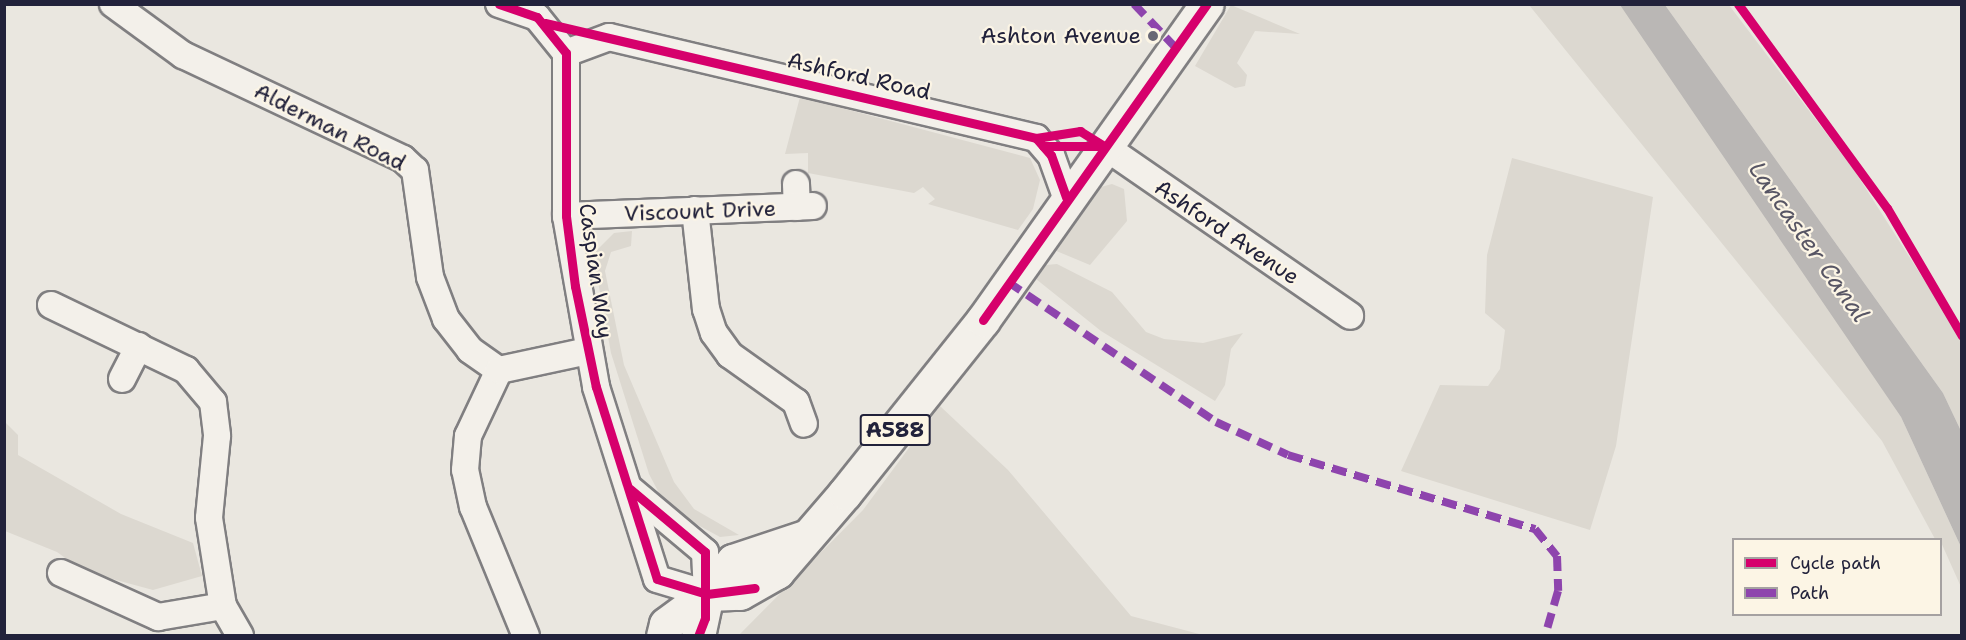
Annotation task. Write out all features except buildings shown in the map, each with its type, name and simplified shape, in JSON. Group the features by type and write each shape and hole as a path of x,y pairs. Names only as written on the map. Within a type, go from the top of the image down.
{"main road":[{"name":"A588","path":"707,594 733,561 805,537 983,320 1066,197 1207,4"},
{"path":"663,636 666,624 707,594"},
{"path":"698,636 707,594"}],"street":[{"name":"Alderman Road","path":"113,4 183,55 404,159 419,184 430,277 446,319 470,350 500,370"},
{"path":"499,4 537,17 566,53"},
{"name":"Ashford Road","path":"566,53 609,36 1036,138 1050,156 1066,197"},
{"name":"Caspian Way","path":"566,53 566,216 588,351 630,489 635,520 657,579 707,594"},
{"name":"Ashford Avenue","path":"1104,146 1350,316"},
{"name":"Viscount Drive","path":"566,216 695,210 802,199"},
{"path":"695,210 706,309 714,333 730,355 796,402 804,424"},
{"path":"51,305 186,370 213,402 217,436 207,499 223,606 240,636"},
{"path":"122,379 139,346"},
{"path":"526,636 474,507 465,470 468,436 500,370 588,351"},
{"path":"630,489 705,552 707,594"},
{"path":"61,573 158,617 223,606"}],"shaded area":[{"path":"1231,5 1300,34 1255,31 1237,63 1247,75 1245,86 1235,88 1195,66"},
{"path":"1529,5 1620,5 1676,79 1901,417 1961,547 1961,587 1942,544 1942,538 1934,538 1882,441"},
{"path":"1665,5 1729,5 1854,170 1961,338 1961,431 1943,393"},
{"path":"800,97 1030,158 1040,180 1033,209 1018,230 928,204 935,199 923,187 914,193 808,173 808,153 785,154"},
{"path":"1512,158 1653,197 1616,446 1590,530 1401,471 1440,385 1488,386 1500,369 1505,330 1485,313 1487,255"},
{"path":"1112,184 1124,189 1127,221 1090,265 1054,250 1101,187"},
{"path":"632,231 631,246 611,252 605,271 624,365 674,482 694,509 739,535 720,537 685,518 659,493 649,474 611,353 593,254 614,233"},
{"path":"1057,264 1112,292 1146,332 1164,339 1203,343 1243,333 1231,349 1225,385 1215,401 1101,331 1036,279 1046,265"},
{"path":"940,406 1008,470 1131,616 1203,635 739,635 863,510"},
{"path":"4,421 18,435 18,455 121,514 193,543 202,576 153,590 83,571 57,552 5,531"}],"water":[{"name":"Lancaster Canal","path":"1620,5 1665,5 1943,393 1961,431 1961,547 1901,417"}],"marked path":[{"path":"1134,4 1175,47"},
{"path":"1008,282 1216,422 1288,455 1535,529 1557,556 1558,591 1545,636"}],"cycle path":[{"path":"499,4 537,17 566,53 566,216 575,286 596,387 657,579 707,594 755,588"},
{"path":"983,320 1207,4"},
{"path":"1738,4 1887,208 1962,336"},
{"path":"545,23 1036,138 1051,155 1066,197"},
{"path":"1036,138 1080,131 1104,146 1043,146"},
{"path":"630,489 705,552 705,618 698,636"}],"place":[{"name":"Ashton Avenue","path":"1153,36"}]}
